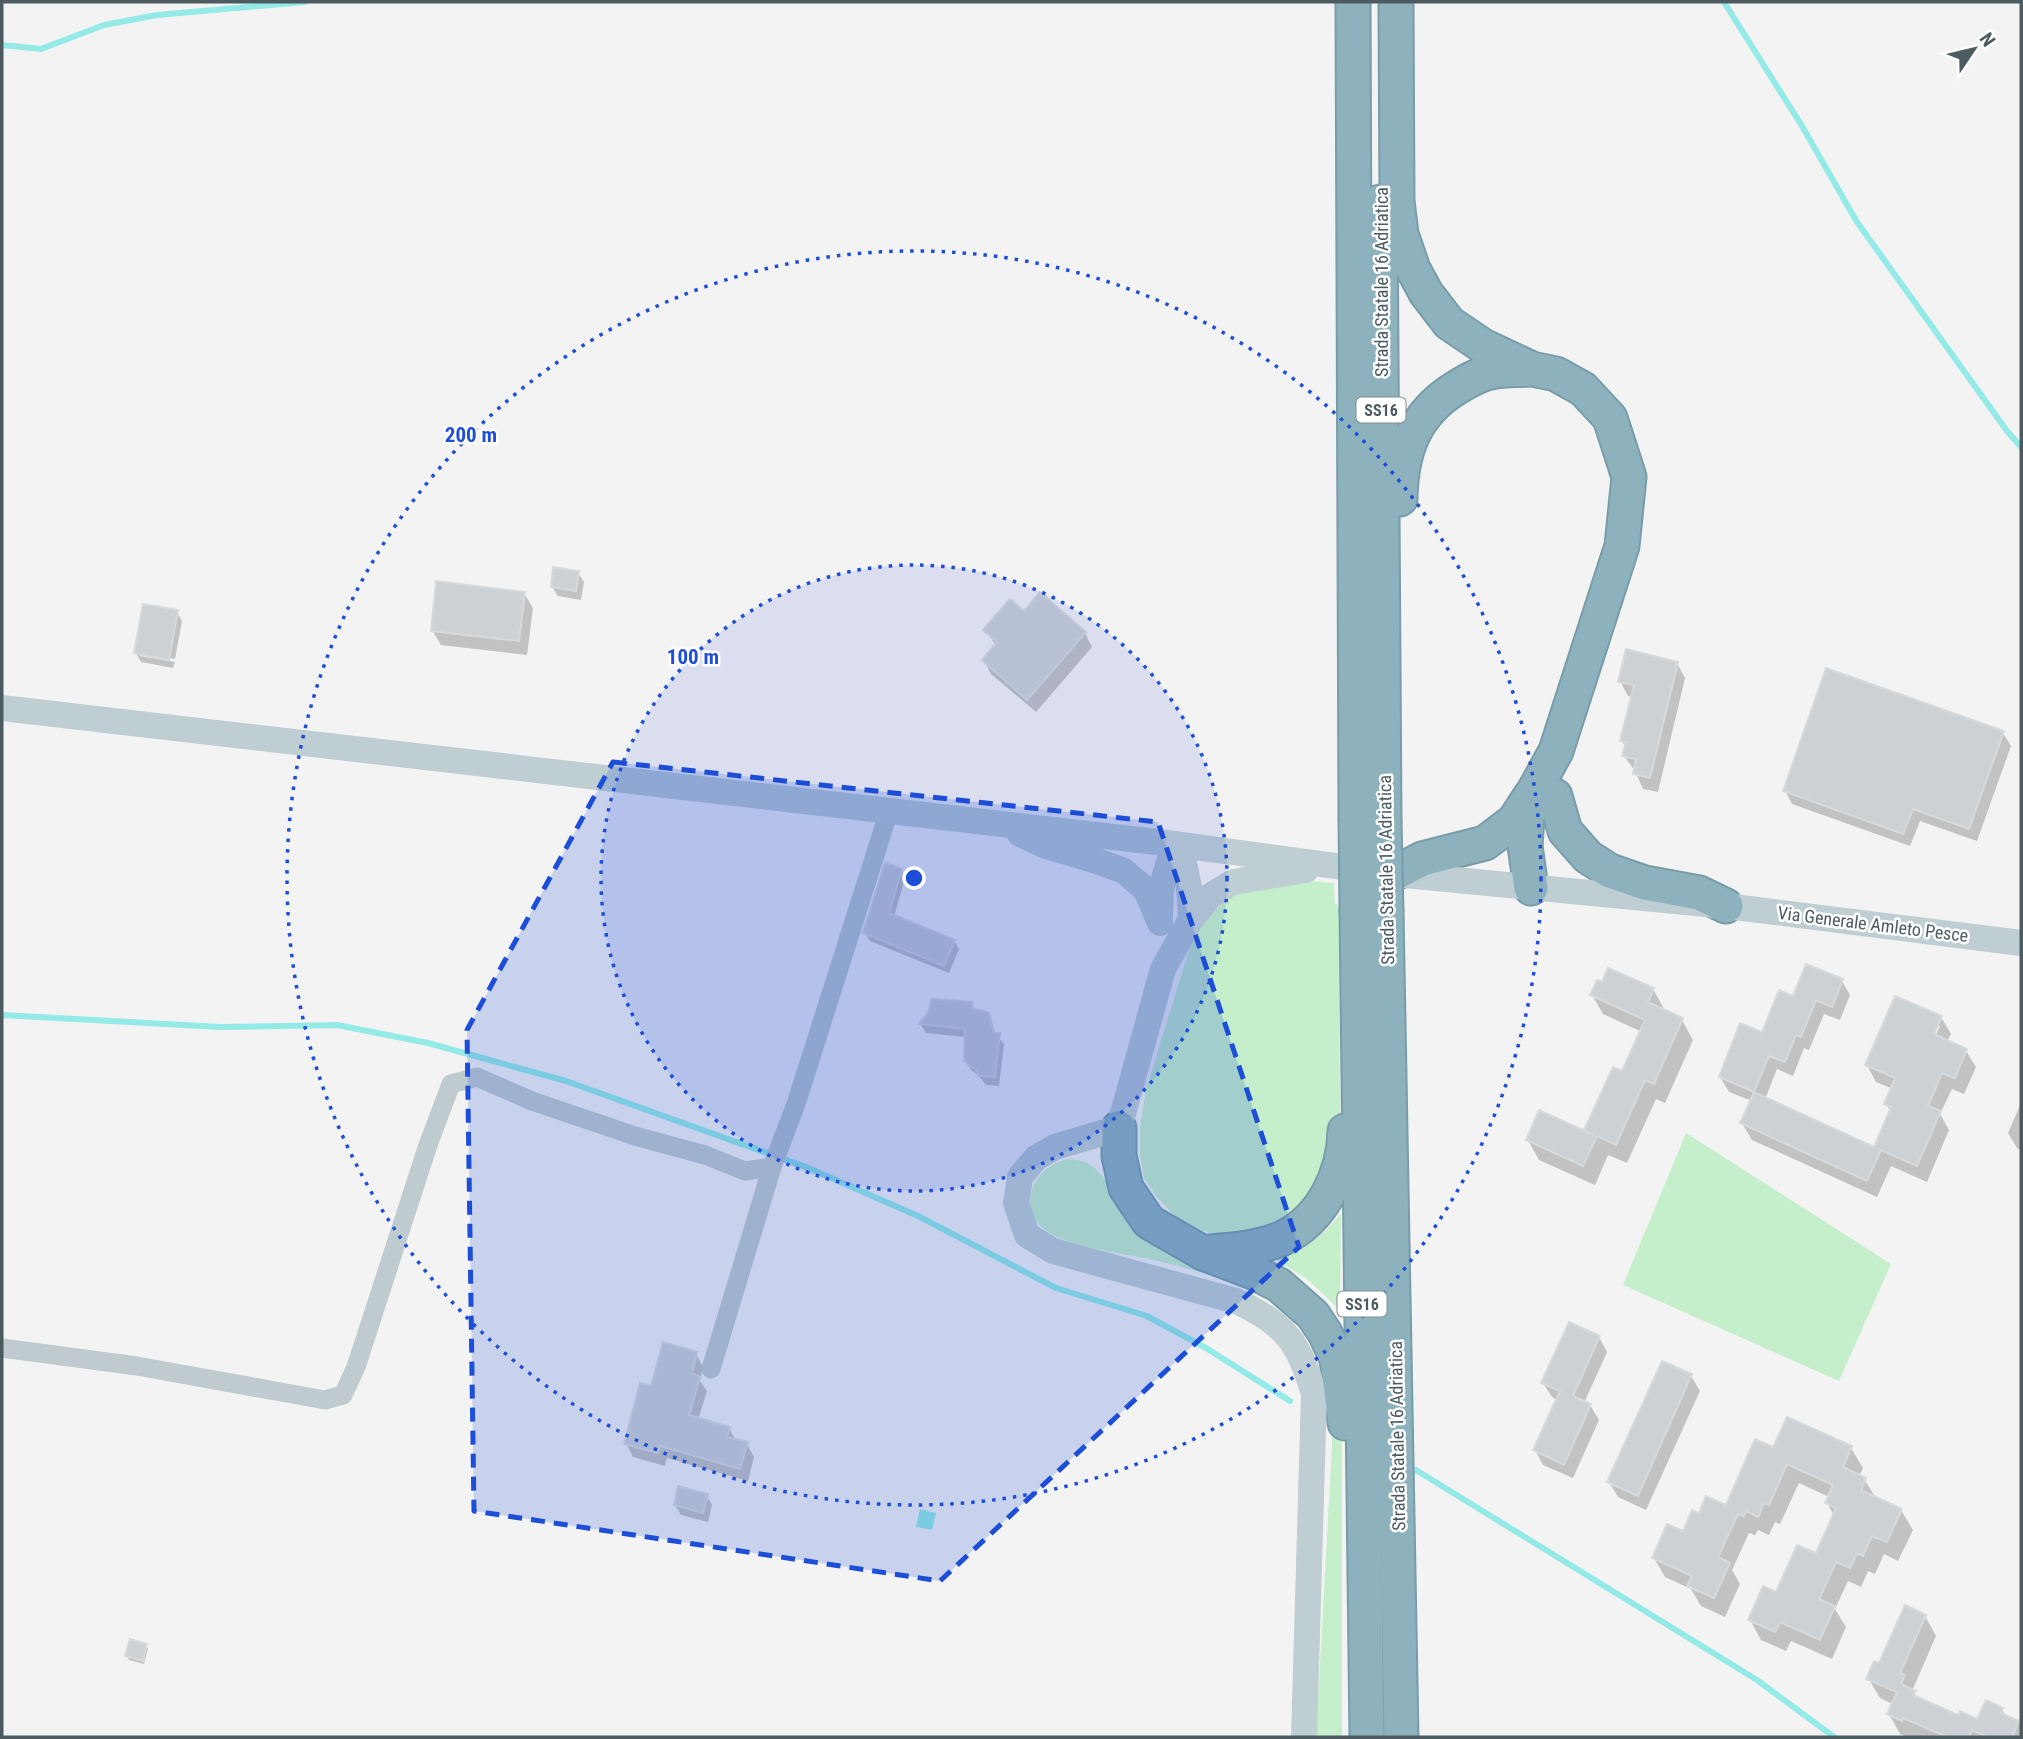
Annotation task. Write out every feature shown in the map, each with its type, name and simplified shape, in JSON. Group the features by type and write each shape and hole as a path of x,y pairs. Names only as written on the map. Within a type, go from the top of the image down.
{"highway":[{"name":"Strada Statale 16 Adriatica","path":"1353,2 1356,690 1371,818"},
{"name":"Strada Statale 16 Adriatica","path":"1367,1737 1373,910 1371,818 1380,2"},
{"path":"1394,874 1422,859 1485,843 1544,794 1622,546 1629,477 1610,418 1583,389 1556,374 1532,369 1483,346 1449,323 1426,293 1413,269 1401,234 1397,201 1396,2"},
{"path":"1371,818 1400,524 1401,479 1406,451 1416,426 1441,397 1490,372 1532,369"},
{"path":"1531,888 1557,828 1544,794"},
{"path":"1544,794 1565,831 1588,858 1610,871 1645,883 1699,893 1726,906"},
{"name":"Strada Statale 16 Adriatica","path":"1373,910 1389,1037 1401,1737"},
{"path":"1203,1253 1252,1248 1284,1237 1307,1221 1325,1201 1340,1167 1344,1138 1346,1045 1373,910"},
{"path":"1119,1128 1119,1156 1126,1188 1149,1222 1203,1253 1279,1284 1313,1315 1337,1359 1346,1433 1351,1737"}],"main road":[{"name":"Via Generale Amleto Pesce","path":"2,708 1174,844 1394,874 1726,906 2021,943"},
{"path":"996,823 1046,846 1124,872 1146,890 1160,923"},
{"path":"1174,844 1184,863 1191,919"},
{"path":"1163,969 1160,889 1174,844"},
{"path":"1304,1737 1314,1394 1305,1362 1288,1335 1262,1313 1236,1301 1053,1251 1027,1235 1016,1203 1020,1177 1036,1158 1055,1147 1119,1128 1163,969 1191,919 1210,895 1233,882 1302,872 1322,863"}],"street":[{"path":"711,1369 772,1167 796,1104 889,811"},
{"path":"2,1348 137,1366 325,1400 343,1395 356,1367 451,1084 477,1077 532,1101 635,1136 705,1155 745,1171 772,1167"}],"highlighted area":[{"path":"613,762 1158,822 1299,1247 940,1581 474,1511 467,1030"}],"green space":[{"path":"1309,881 1334,883 1335,903 1339,907 1340,1136 1315,1200 1275,1228 1223,1236 1200,1230 1175,1216 1156,1196 1144,1178 1140,1153 1140,1127 1146,1090 1189,950 1205,918 1235,893"},
{"path":"1686,1133 1891,1264 1839,1381 1623,1285"},
{"path":"1067,1159 1091,1166 1109,1185 1307,1315 1342,1419 1342,1737 1316,1737 1332,1424 1326,1380 1310,1340 1283,1307 1253,1290 1184,1268 1080,1245 1042,1228 1034,1217 1031,1194 1043,1173 1053,1164"},
{"path":"1341,1213 1340,1310 1307,1279 1276,1260 1295,1253 1312,1242"}],"water":[{"path":"920,1509 936,1513 932,1530 916,1527"}],"building":[{"path":"553,567 579,571 576,591 551,587"},
{"path":"436,581 525,592 519,641 431,631"},
{"path":"1040,592 1086,632 1027,700 982,660 997,642 983,630 1010,599 1024,611"},
{"path":"143,604 178,610 169,660 134,653"},
{"path":"1626,649 1678,662 1650,778 1633,774 1636,759 1622,756 1626,742 1620,741 1634,685 1618,682"},
{"path":"1826,668 2004,731 1969,829 1913,809 1903,834 1783,791"},
{"path":"885,863 902,869 889,913 955,940 944,966 863,933"},
{"path":"1806,964 1843,979 1832,1007 1816,1000 1801,1037 1796,1035 1785,1062 1769,1056 1754,1092 1719,1077 1740,1023 1762,1032 1779,990 1793,996"},
{"path":"1608,968 1654,988 1648,1002 1683,1018 1654,1084 1645,1080 1616,1145 1597,1136 1583,1166 1526,1140 1539,1110 1594,1135 1584,1130 1613,1067 1622,1071 1645,1020 1590,995 1597,980 1602,982"},
{"path":"1895,996 1942,1016 1934,1034 1967,1049 1955,1078 1942,1073 1928,1106 1941,1111 1917,1166 1881,1150 1867,1181 1740,1123 1754,1092 1874,1147 1891,1107 1884,1104 1895,1078 1865,1065"},
{"path":"932,999 972,1002 972,1008 989,1013 994,1033 1000,1033 995,1077 979,1076 976,1070 964,1061 965,1029 919,1024 928,1013"},
{"path":"1569,1322 1600,1336 1573,1396 1591,1404 1564,1465 1533,1450 1560,1391 1541,1383"},
{"path":"663,1342 697,1352 692,1373 700,1377 689,1415 730,1427 727,1437 748,1442 740,1469 660,1446 658,1453 624,1444 640,1383 651,1386"},
{"path":"1662,1361 1692,1374 1638,1496 1607,1482"},
{"path":"1787,1417 1852,1446 1843,1467 1866,1478 1861,1490 1902,1509 1887,1542 1872,1536 1863,1556 1857,1553 1850,1568 1836,1562 1819,1599 1835,1606 1820,1640 1780,1622 1775,1632 1748,1620 1763,1586 1776,1592 1797,1545 1816,1553 1836,1508 1825,1503 1833,1485 1787,1464 1769,1505 1764,1503 1758,1517 1746,1511 1744,1516 1738,1514 1718,1557 1730,1563 1714,1598 1687,1586 1692,1576 1652,1558 1667,1524 1683,1531 1692,1510 1699,1513 1706,1496 1726,1505 1755,1439 1773,1447"},
{"path":"678,1486 708,1494 703,1513 674,1505"},
{"path":"1905,1605 1926,1615 1900,1673 1905,1675 1901,1684 1916,1691 1913,1695 1958,1715 1960,1711 1977,1719 1986,1700 2003,1708 2001,1713 2019,1721 2012,1737 1987,1737 1972,1730 1969,1737 1947,1737 1887,1714 1897,1692 1866,1679 1874,1661 1879,1663"},
{"path":"130,1639 147,1644 143,1661 125,1656"}],"waterway":[{"path":"2,45 41,49 104,25 157,15 305,2"},
{"path":"1724,2 1802,126 1857,222 2021,447"},
{"path":"2,1015 220,1027 337,1025 428,1043 566,1081 806,1167 918,1216 1056,1288 1147,1316 1206,1348 1290,1401"},
{"path":"1416,1470 1757,1680 1834,1737"}]}
